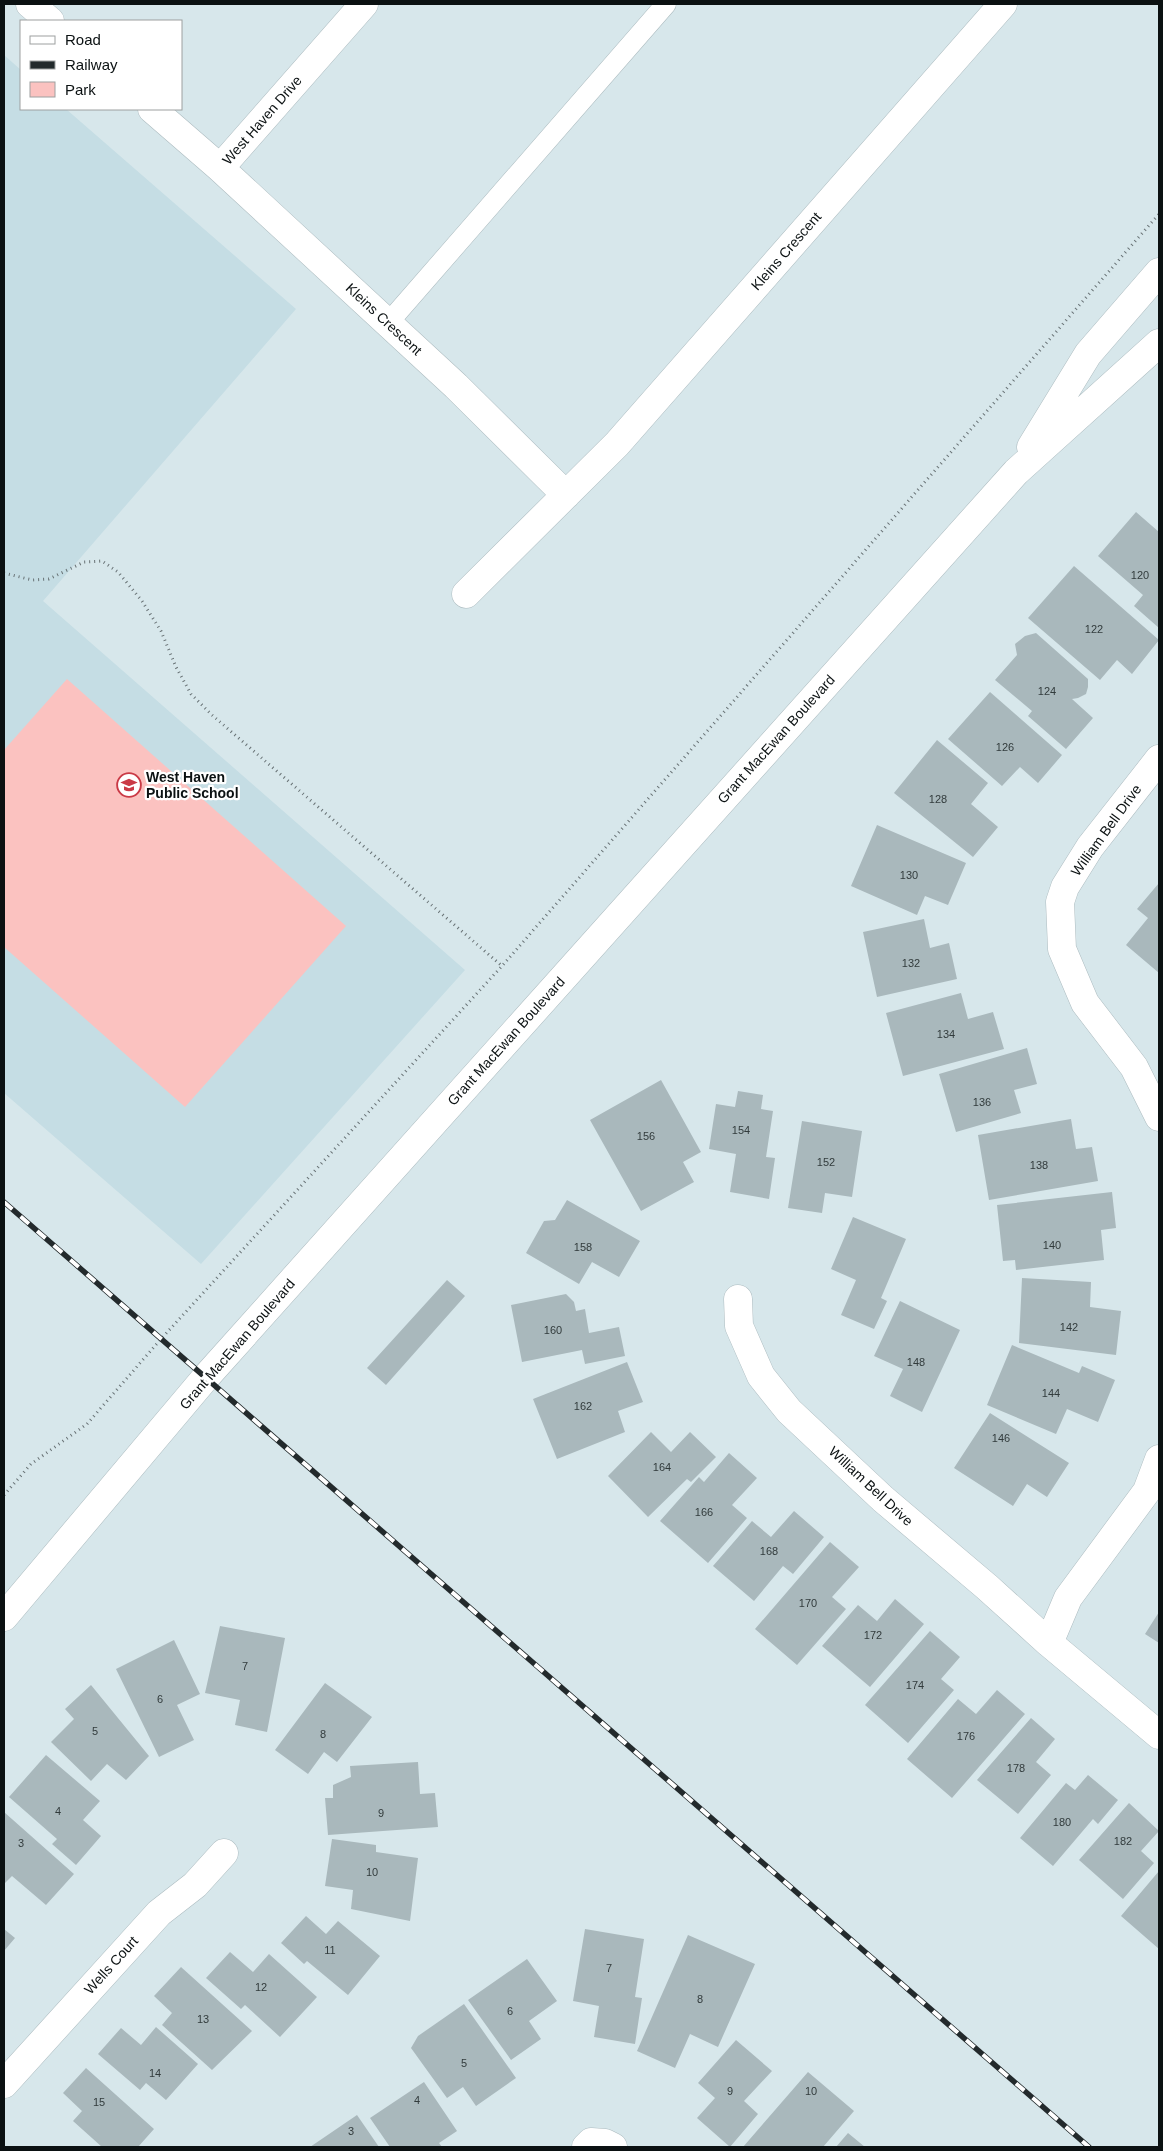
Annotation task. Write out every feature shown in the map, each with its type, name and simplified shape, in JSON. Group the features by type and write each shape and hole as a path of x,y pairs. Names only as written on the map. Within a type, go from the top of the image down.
{"street":[{"path":"30,4 49,20"},
{"name":"West Haven Drive","path":"153,110 220,168 364,4"},
{"name":"Kleins Crescent","path":"466,594 617,444 1003,4"},
{"name":"Kleins Crescent","path":"220,168 389,322 566,495"},
{"name":"Grant MacEwan Boulevard","path":"1016,472 1088,354 1159,272"},
{"name":"Grant MacEwan Boulevard","path":"4,1617 213,1370 1016,472 1159,344"},
{"name":"William Bell Drive","path":"1159,759 1090,846 1065,887 1060,902 1062,950 1085,1003 1134,1067 1159,1117"},
{"name":"William Bell Drive","path":"738,1299 739,1326 761,1376 789,1411 883,1499 1159,1735"},
{"path":"1050,1643 1068,1598 1147,1491 1159,1459"},
{"name":"Wells Court","path":"4,2084 159,1913 195,1885 224,1853"},
{"path":"586,2147 591,2142 604,2142 614,2147"}],"lane":[{"path":"389,322 666,4"}],"path":[{"path":"4,1495 31,1464 86,1424 161,1339 502,966 1159,214"},
{"path":"4,573 32,580 49,579 92,560 102,561 118,572 142,601 161,631 176,667 191,694 212,716 502,966"}],"shaded area":[{"name":"West Haven Public School","path":"4,55 20,69 20,110 67,110 296,309 43,601 465,970 201,1264 4,1093"}],"green space":[{"path":"67,679 346,926 185,1107 4,947 4,750"}],"building":[{"path":"1136,512 1159,532 1159,628 1134,606 1143,595 1098,556"},
{"path":"1074,566 1159,640 1132,674 1117,660 1100,680 1028,618"},
{"path":"1036,633 1088,679 1086,694 1072,699 1093,718 1066,749 1028,716 1032,711 995,680 1017,655 1015,644 1025,636"},
{"path":"990,692 1062,755 1038,783 1020,767 1002,786 948,739"},
{"path":"937,740 988,783 971,804 998,827 973,857 894,793"},
{"path":"877,825 966,863 948,905 925,896 917,915 851,886"},
{"path":"1159,883 1159,973 1126,945 1148,918 1137,909"},
{"path":"924,919 930,948 949,943 957,979 877,997 863,932"},
{"path":"961,993 968,1019 993,1012 1004,1049 903,1076 886,1013"},
{"path":"1027,1048 1037,1084 1014,1090 1021,1113 956,1132 939,1074"},
{"path":"661,1080 701,1152 683,1162 694,1182 641,1211 590,1120"},
{"path":"738,1091 763,1095 761,1109 773,1111 766,1157 775,1158 769,1199 730,1192 736,1154 709,1149 716,1104 735,1107"},
{"path":"1071,1119 1076,1149 1092,1147 1098,1181 989,1200 978,1135"},
{"path":"802,1121 862,1131 852,1197 825,1193 822,1213 788,1208"},
{"path":"1112,1192 1116,1228 1101,1230 1104,1260 1016,1270 1015,1260 1003,1261 997,1205"},
{"path":"567,1200 640,1241 619,1277 592,1262 579,1284 526,1253 544,1221 555,1220"},
{"path":"853,1217 906,1239 881,1298 887,1301 874,1329 841,1315 856,1280 831,1269"},
{"path":"1022,1278 1091,1282 1090,1307 1121,1311 1116,1355 1019,1343"},
{"path":"447,1280 465,1296 386,1385 367,1368"},
{"path":"566,1294 574,1302 576,1311 585,1309 589,1333 619,1327 625,1356 585,1364 582,1350 522,1362 511,1305"},
{"path":"900,1301 960,1330 922,1412 890,1396 903,1369 874,1356"},
{"path":"1012,1345 1079,1373 1082,1366 1115,1380 1098,1422 1067,1409 1056,1434 987,1405"},
{"path":"627,1362 643,1402 618,1411 625,1432 557,1459 533,1399"},
{"path":"990,1413 1069,1463 1047,1497 1027,1484 1013,1506 954,1468"},
{"path":"651,1432 671,1452 690,1432 716,1457 691,1482 687,1479 648,1517 608,1476"},
{"path":"729,1453 757,1478 732,1505 747,1518 708,1563 660,1521 699,1477 704,1482"},
{"path":"794,1511 824,1537 793,1574 783,1566 754,1601 713,1566 752,1521 771,1537"},
{"path":"830,1542 859,1567 832,1597 846,1609 797,1665 755,1629"},
{"path":"895,1599 924,1624 870,1687 822,1646 858,1605 877,1621"},
{"path":"1159,1612 1159,1643 1145,1634"},
{"path":"220,1626 285,1638 267,1732 235,1725 240,1700 205,1693"},
{"path":"930,1631 960,1657 941,1679 954,1690 908,1743 865,1705"},
{"path":"174,1640 200,1694 177,1705 194,1740 159,1757 116,1669"},
{"path":"325,1683 372,1717 337,1762 324,1752 308,1774 275,1750"},
{"path":"91,1685 149,1756 126,1780 107,1764 91,1781 51,1742 74,1719 65,1709"},
{"path":"997,1690 1025,1714 952,1798 907,1759 958,1699 976,1714"},
{"path":"1031,1718 1055,1739 1036,1762 1051,1775 1018,1814 977,1780"},
{"path":"46,1755 100,1801 83,1820 101,1836 76,1865 52,1844 57,1839 9,1797"},
{"path":"418,1762 420,1794 435,1793 438,1827 328,1835 325,1798 333,1798 333,1785 351,1777 350,1766"},
{"path":"1088,1775 1118,1800 1098,1824 1093,1819 1053,1866 1020,1838 1066,1783 1075,1790"},
{"path":"1129,1803 1159,1831 1141,1851 1154,1863 1123,1899 1079,1860"},
{"path":"4,1812 74,1874 46,1905 12,1876 4,1884"},
{"path":"332,1839 376,1845 376,1852 418,1858 410,1921 351,1909 353,1890 325,1886"},
{"path":"1159,1871 1159,1949 1121,1916"},
{"path":"306,1916 326,1934 338,1921 380,1956 348,1995 307,1961 304,1964 281,1943"},
{"path":"4,1929 15,1938 4,1951"},
{"path":"585,1929 644,1939 635,1997 642,1998 635,2044 594,2037 599,2006 573,2001"},
{"path":"688,1935 755,1964 718,2047 690,2034 675,2068 637,2051"},
{"path":"230,1952 253,1972 269,1954 317,1997 280,2037 245,2005 241,2009 206,1978"},
{"path":"527,1959 557,2001 529,2021 541,2039 511,2060 468,2000"},
{"path":"181,1967 252,2031 212,2070 162,2025 172,2013 154,1996"},
{"path":"464,2004 516,2078 476,2106 463,2087 447,2098 411,2048 418,2036"},
{"path":"156,2027 198,2064 166,2100 146,2083 140,2090 98,2054 121,2028 141,2045"},
{"path":"736,2040 772,2071 744,2101 758,2114 730,2147 697,2118 715,2098 698,2083"},
{"path":"86,2068 154,2129 138,2147 102,2147 73,2121 82,2111 63,2093"},
{"path":"808,2072 854,2111 823,2147 743,2147"},
{"path":"424,2082 457,2131 439,2143 442,2147 390,2147 370,2118"},
{"path":"357,2115 379,2147 310,2147"},
{"path":"848,2133 865,2147 836,2147"}],"railway":[{"path":"4,1202 1089,2147"}],"place":[{"name":"West Haven Public School","path":"129,785"}]}
